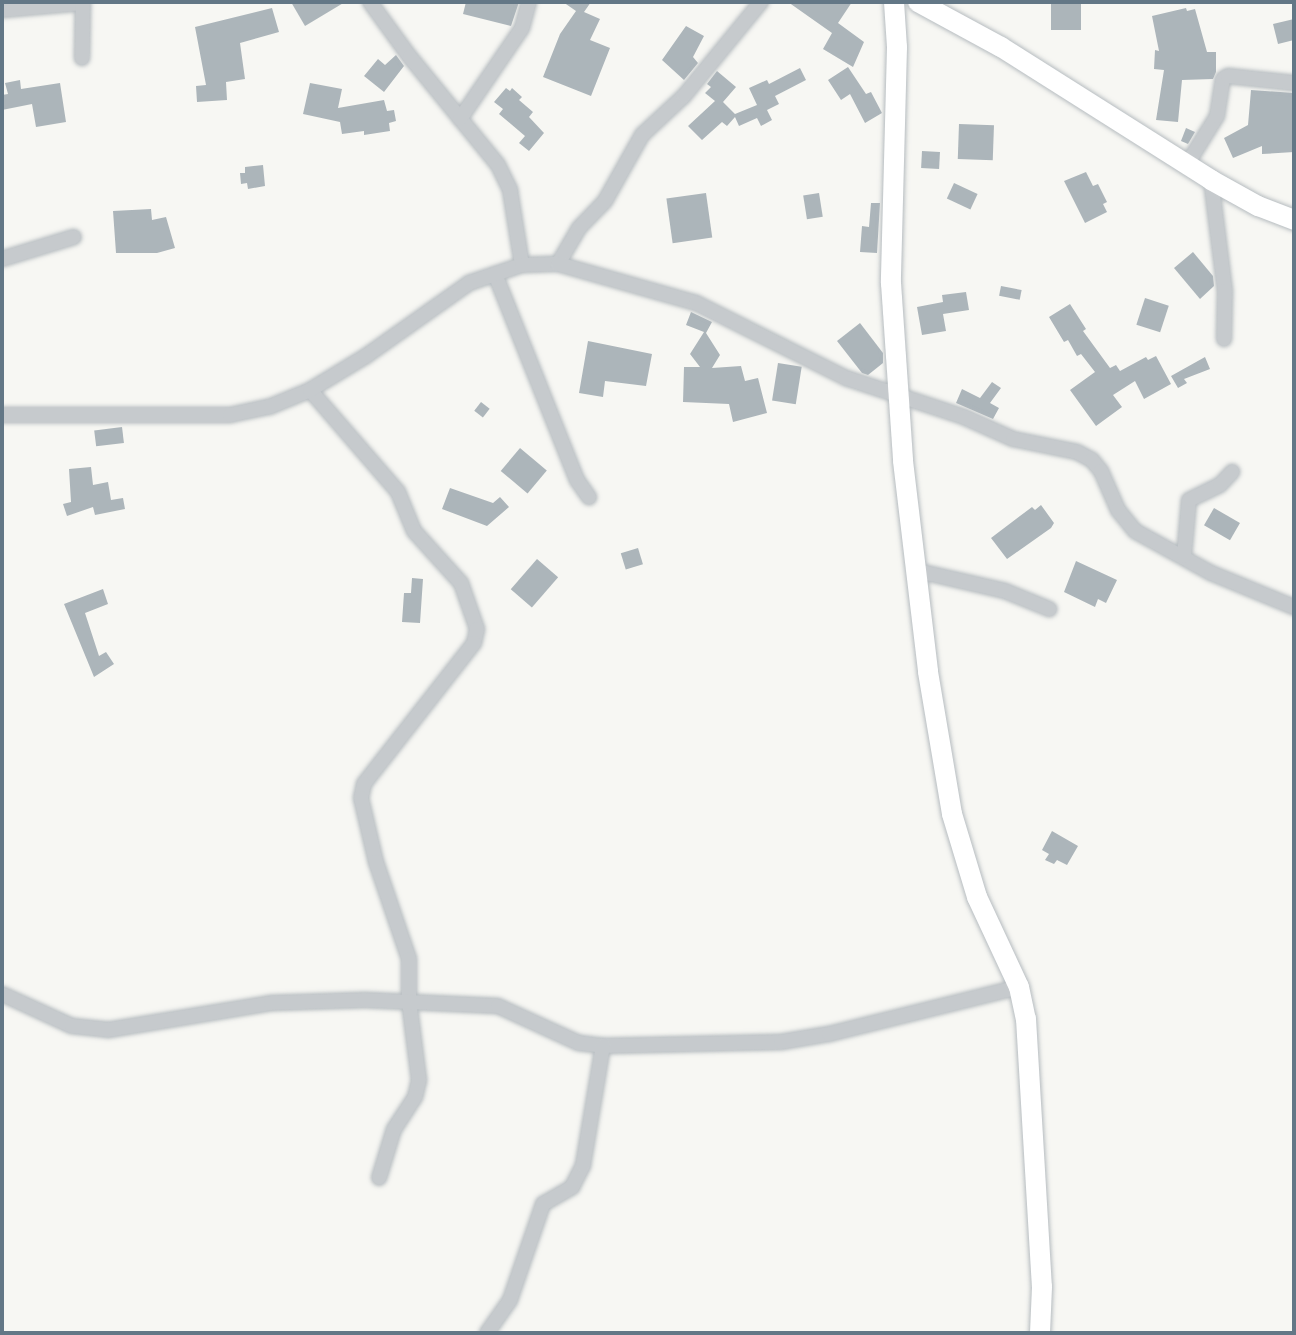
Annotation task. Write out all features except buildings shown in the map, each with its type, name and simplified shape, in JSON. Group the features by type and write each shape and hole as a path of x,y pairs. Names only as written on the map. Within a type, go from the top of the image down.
{"street":[{"path":"2,10 83,2 82,58"},
{"path":"370,2 498,165 510,190 522,265"},
{"path":"460,119 522,28 529,2"},
{"path":"558,264 579,228 605,201 642,135 684,96 761,2"},
{"path":"894,2 897,47 891,283 896,394 928,672 952,814 977,897 1019,987 1026,1019 1042,1287 1040,1333"},
{"path":"918,2 1001,47 1186,166 1258,206 1294,220"},
{"path":"1186,166 1217,116 1223,79 1228,76 1294,83"},
{"path":"1211,180 1225,291 1224,339"},
{"path":"2,259 74,237"},
{"path":"2,415 230,415 269,407 310,390 366,356 469,283 522,265 558,264 696,303 846,378 964,417 1013,439 1077,452 1092,460 1126,522 1211,573 1294,607"},
{"path":"495,274 577,480 589,497"},
{"path":"310,390 398,492 414,531 461,583 477,629 474,643 369,778 361,798 376,862 409,959 409,1001 419,1080 415,1097 394,1129 379,1178"},
{"path":"1184,556 1189,500 1220,485 1232,472"},
{"path":"918,571 1005,591 1049,609"},
{"path":"2,994 72,1026 108,1030 271,1003 409,1001 498,1006 579,1043 603,1046 781,1042 829,1034 1019,987"},
{"path":"487,1333 510,1300 543,1204 572,1187 583,1165 603,1046"}]}
